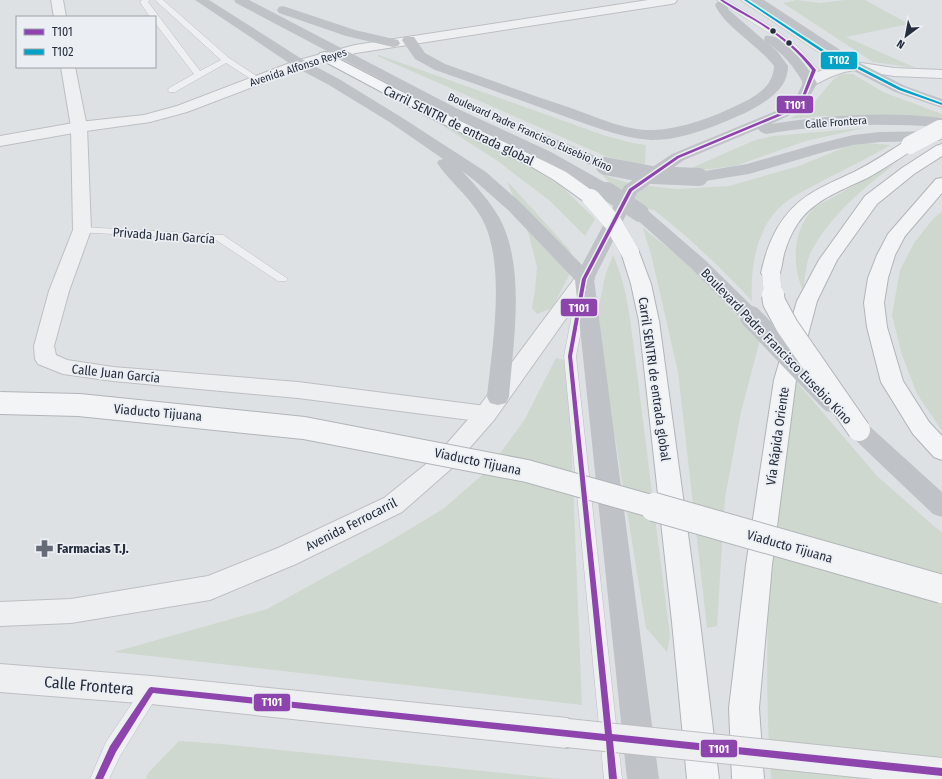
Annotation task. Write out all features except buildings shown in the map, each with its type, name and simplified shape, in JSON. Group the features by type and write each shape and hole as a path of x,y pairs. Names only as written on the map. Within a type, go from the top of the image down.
{"highway":[{"name":"Carril SENTRI de entrada global","path":"325,56 432,113 560,176 600,207 620,233 630,252 641,284 649,321 685,614 703,779"},
{"path":"859,430 787,326 774,302 771,273 774,257 780,239 797,212 809,201 867,172 910,145 942,128"},
{"name":"Vía Rápida Oriente","path":"748,779 744,708 759,565 785,380 807,301 828,260 871,200 940,145"},
{"path":"942,183 897,234 886,255 878,278 874,303 877,327 892,382 921,428 942,451"},
{"name":"Viaducto Tijuana","path":"0,396 79,399 290,420 561,471 804,544 942,579"},
{"name":"Viaducto Tijuana","path":"0,403 79,405 250,421 304,428 527,471 942,589"}],"main road":[{"path":"201,0 300,64 334,82 396,120 480,176 514,206 584,279 643,779"},
{"path":"220,0 254,20 325,56"},
{"path":"240,0 348,50"},
{"path":"255,0 351,33 393,43"},
{"name":"Boulevard Padre Francisco Eusebio Kino","path":"255,0 348,50 452,112 545,155 607,191 640,213 698,264 859,430 942,507"},
{"path":"756,0 855,66 900,88 942,104"},
{"path":"409,40 420,56 440,67 598,123 624,131 652,135 675,132 698,126 742,108 759,100 775,87 780,77 781,66 772,54 724,12 718,2"},
{"path":"718,2 792,56 803,69 810,83 802,98 786,112 732,136"},
{"name":"Boulevard Padre Francisco Eusebio Kino","path":"348,50 605,166 635,174 699,178 749,169 819,148 853,140 880,137 940,145"},
{"path":"396,120 438,156 472,192 492,220 501,244 505,310 492,405"},
{"name":"Calle Frontera","path":"732,136 792,125 846,121 906,120 942,122"},
{"name":"Avenida Ferrocarril","path":"584,279 630,190 678,157 732,136"}],"street":[{"path":"57,0 60,16"},
{"name":"Avenida Alfonso Reyes","path":"0,140 79,127 144,119 182,109 257,79 325,56 348,50 671,0"},
{"path":"810,83 825,74 841,68 855,66 909,74 942,74"},
{"name":"Calle Juan García","path":"68,68 79,127 82,230 59,291 44,346 46,359 63,367 113,374 492,405"},
{"name":"Avenida Ferrocarril","path":"0,614 71,611 210,588 287,556 392,505 444,462 492,405 584,279"},
{"name":"Calle Frontera","path":"0,678 152,690 942,772"}],"lane":[{"path":"146,0 144,2 154,16"},
{"path":"159,0 226,60 257,79"},
{"path":"745,0 834,59 855,66"},
{"path":"156,19 198,74"},
{"path":"172,90 198,74 226,60"},
{"name":"Privada Juan García","path":"82,230 219,237 282,279"},
{"path":"584,279 570,356 613,779"},
{"path":"99,779 113,749 152,690"}],"shaded area":[{"path":"797,0 820,3 845,0 865,0 909,24 846,37 916,68 873,62 783,3"},
{"path":"379,55 606,136 646,145 645,166 605,156 377,56"},
{"path":"843,74 853,74 883,92 942,114 942,117 936,119 823,116 790,119 814,102 834,79"},
{"path":"431,118 527,165 561,186 595,219 585,236 550,201 499,162"},
{"path":"864,128 806,141 735,166 702,170 687,170 755,140 773,136"},
{"path":"866,143 891,145 797,195 782,205 773,215 766,225 756,250 752,275 752,301 717,265 680,231 654,210 640,205 626,196 601,174 631,184 677,189 729,186 799,166 848,146"},
{"path":"895,164 859,193 828,226 809,256 803,291 797,270 796,249 797,239 805,219 818,205"},
{"path":"507,181 569,249 575,264 552,308 537,314 532,308 537,267 529,235"},
{"path":"942,211 942,431 917,394 902,355 892,315 900,270 914,243 933,219"},
{"path":"643,228 687,263 760,340 741,412 725,498 717,626 707,628 678,372 652,258"},
{"path":"613,255 624,287 632,329 670,636 667,652 646,628 609,401 598,310 605,276"},
{"path":"556,358 568,361 582,705 114,652 267,609 385,544 443,509 489,469 525,419"},
{"path":"796,381 877,476 942,533 942,779 771,779 767,684 769,588 776,507"},
{"path":"179,741 222,744 560,779 146,779 148,773"}],"transit line":[{"name":"T101","path":"613,779 570,356 584,279 630,190 678,157 786,112 802,99 814,70 795,48 772,30 721,0"},
{"name":"T102","path":"745,0 835,59 855,66 900,89 942,104"},
{"name":"T101","path":"99,779 113,749 151,690 942,772"}],"place":[{"name":"Farmacias T.J.","path":"44,548"}]}
